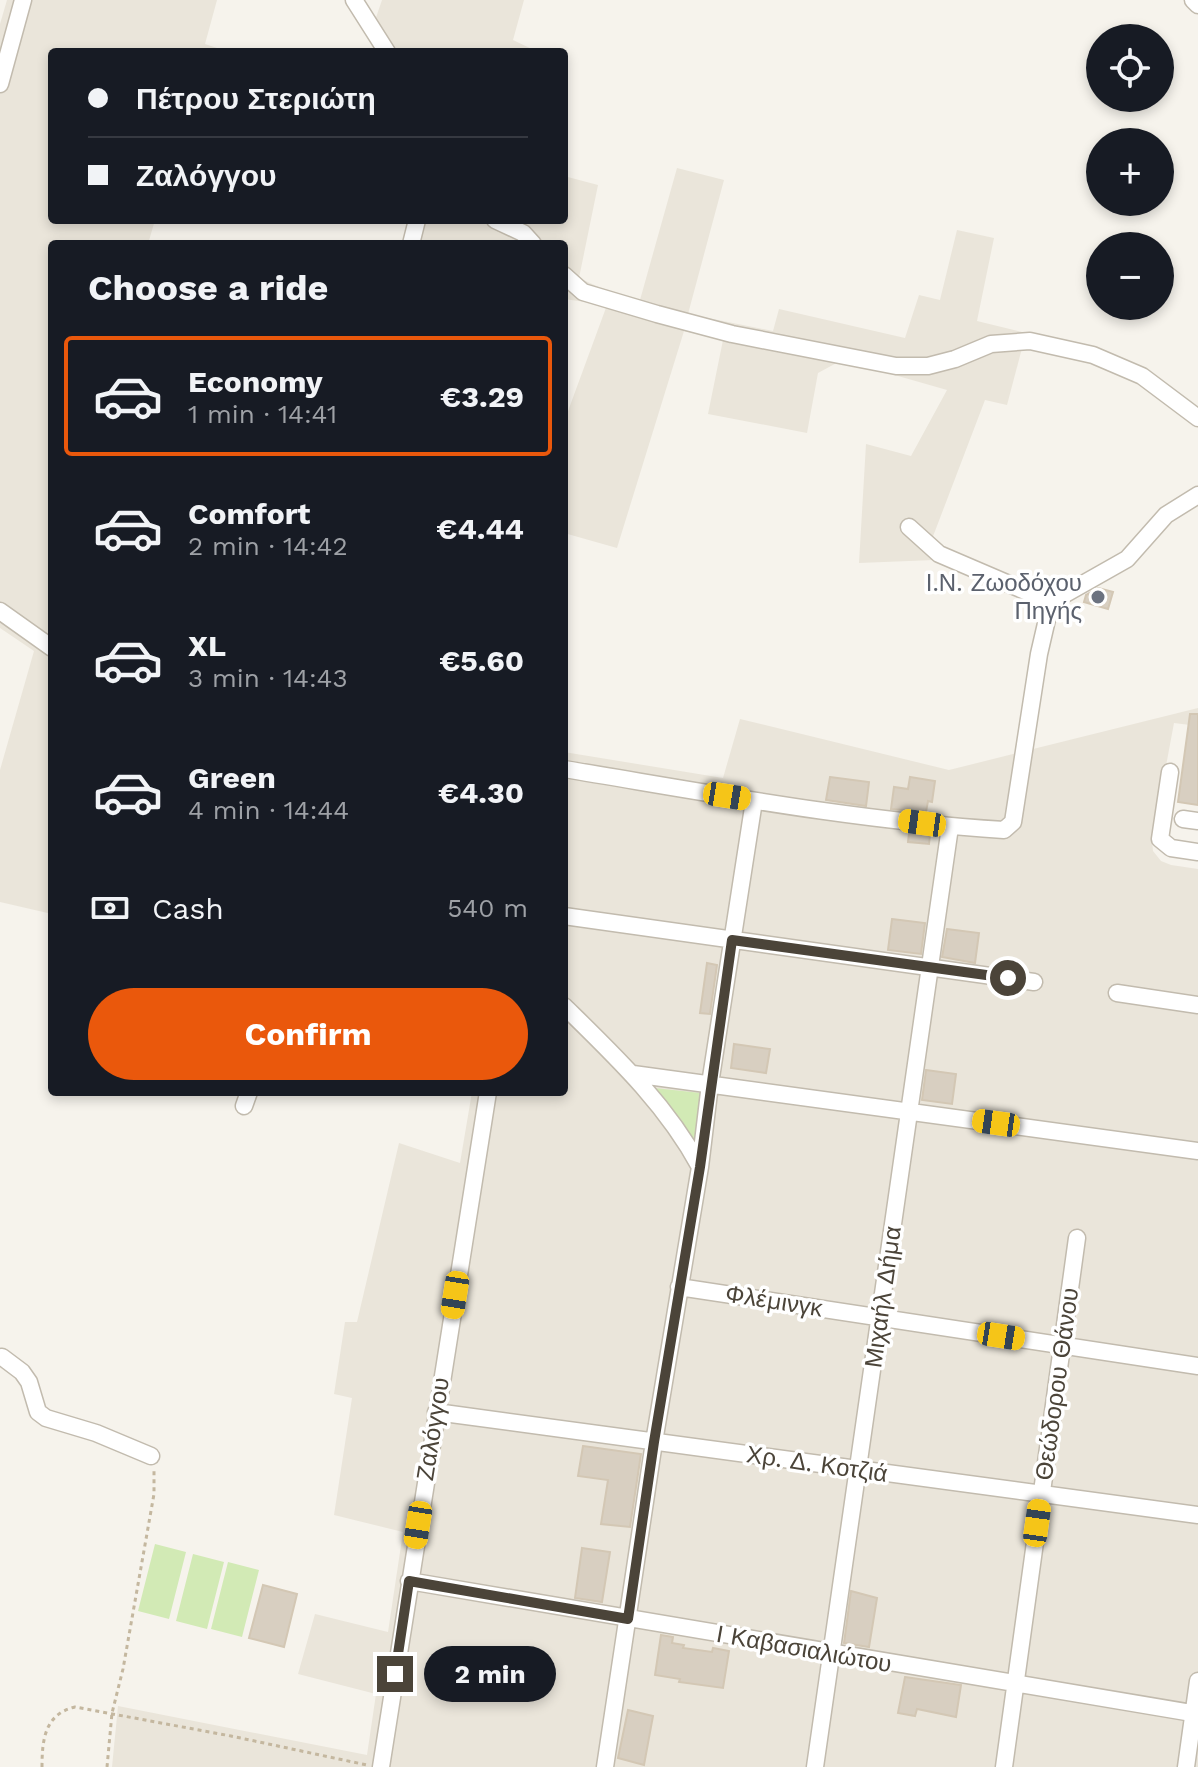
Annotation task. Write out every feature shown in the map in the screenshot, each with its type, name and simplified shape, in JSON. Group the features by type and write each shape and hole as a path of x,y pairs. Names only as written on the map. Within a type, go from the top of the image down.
{"street":[{"path":"0,84 23,0"},
{"path":"354,0 384,48"},
{"path":"1193,0 1198,5"},
{"path":"504,224 523,233 529,240"},
{"path":"568,279 583,292 732,334 896,366 928,366 991,344 1030,341 1093,355 1142,376 1198,418"},
{"path":"568,770 754,801 950,827 1004,830 1013,822 1039,654 1051,602 1127,559 1166,515 1198,495"},
{"path":"909,527 939,554 1051,602"},
{"path":"0,611 48,645"},
{"path":"1170,772 1160,839 1171,848 1198,852"},
{"path":"605,1767 654,1442 700,1167 754,801"},
{"name":"Μιχαήλ Δήμα","path":"815,1767 950,827"},
{"path":"568,917 1034,982"},
{"path":"1117,993 1198,1005"},
{"path":"568,1010 633,1074 672,1122 700,1167"},
{"path":"633,1074 1198,1151"},
{"name":"Ζαλόγγου","path":"381,1767 487,1096"},
{"name":"Θεώδορου Θάνου","path":"1004,1767 1077,1238"},
{"name":"Φλέμινγκ","path":"679,1287 1198,1366"},
{"path":"2,1357 22,1372 29,1382 38,1412 46,1418 96,1433 151,1456"},
{"name":"Χρ. Δ. Κοτζιά","path":"436,1412 1198,1515"},
{"name":"Ι Καβασιαλιώτου","path":"409,1581 1196,1714"},
{"path":"1186,1767 1196,1714 1198,1681"}],"path":[{"path":"107,1767 112,1713 123,1669 154,1494 151,1456"},
{"path":"42,1767 42,1750 51,1721 59,1711 75,1707 375,1767"}],"shaded area":[{"path":"7,0 217,0 205,44 217,48 48,48 48,224 154,224 149,240 48,240 48,913 0,902 0,770 34,651 0,628 0,24"},
{"path":"382,0 524,0 513,40 530,48 377,48 369,38"},
{"path":"677,168 724,180 688,314 773,331 779,309 905,338 919,295 940,300 957,230 994,238 977,321 1026,333 1007,405 985,400 932,539 951,551 934,560 859,563 866,444 911,456 947,390 842,360 818,373 807,433 708,414 723,340 684,331 617,548 568,534 568,411 607,305 568,300 568,240 403,240 408,224 568,224 568,177 598,185 579,278 640,300"},
{"path":"1198,708 1198,726 1174,723 1152,841 1153,851 1161,861 1198,869 1198,1767 112,1767 118,1706 367,1755 376,1694 298,1674 315,1614 388,1632 403,1532 334,1515 352,1398 334,1394 345,1322 357,1322 399,1143 460,1163 471,1096 568,1096 568,753 723,778 740,719 949,770"}],"green space":[{"path":"654,1088 701,1093 695,1143"},
{"path":"155,1544 186,1552 169,1619 138,1611"},
{"path":"193,1554 224,1562 207,1629 176,1621"},
{"path":"228,1562 259,1570 242,1637 211,1629"}],"building":[{"name":"Ι.Ν. Ζωοδόχου Πηγής","path":"1098,588 1113,592 1108,609 1084,602 1086,595"},
{"path":"1190,714 1198,714 1198,805 1178,802"},
{"path":"830,777 869,782 866,806 826,800"},
{"path":"910,777 935,781 932,802 928,801 926,812 891,809 894,787 908,789"},
{"path":"909,833 930,835 929,844 908,842"},
{"path":"892,919 925,923 921,954 888,950"},
{"path":"947,929 979,933 975,963 942,957"},
{"path":"707,963 717,965 710,1014 700,1013"},
{"path":"734,1044 770,1049 766,1073 731,1068"},
{"path":"926,1070 956,1074 952,1104 922,1100"},
{"path":"583,1446 641,1454 630,1527 601,1524 608,1480 578,1476"},
{"path":"582,1548 610,1552 602,1602 575,1598"},
{"path":"263,1585 297,1594 284,1647 249,1638"},
{"path":"851,1591 877,1598 869,1647 844,1643"},
{"path":"661,1635 673,1637 672,1643 684,1645 683,1648 729,1651 723,1688 655,1675"},
{"path":"905,1677 961,1685 956,1717 917,1709 915,1716 898,1713"},
{"path":"628,1710 653,1716 644,1765 618,1758"}],"place":[{"name":"Ι.Ν. Ζωοδόχου Πηγής","path":"1098,597"}],"route":[{"path":"395,1674 409,1581 628,1619 700,1167 732,940 1008,978"}]}
